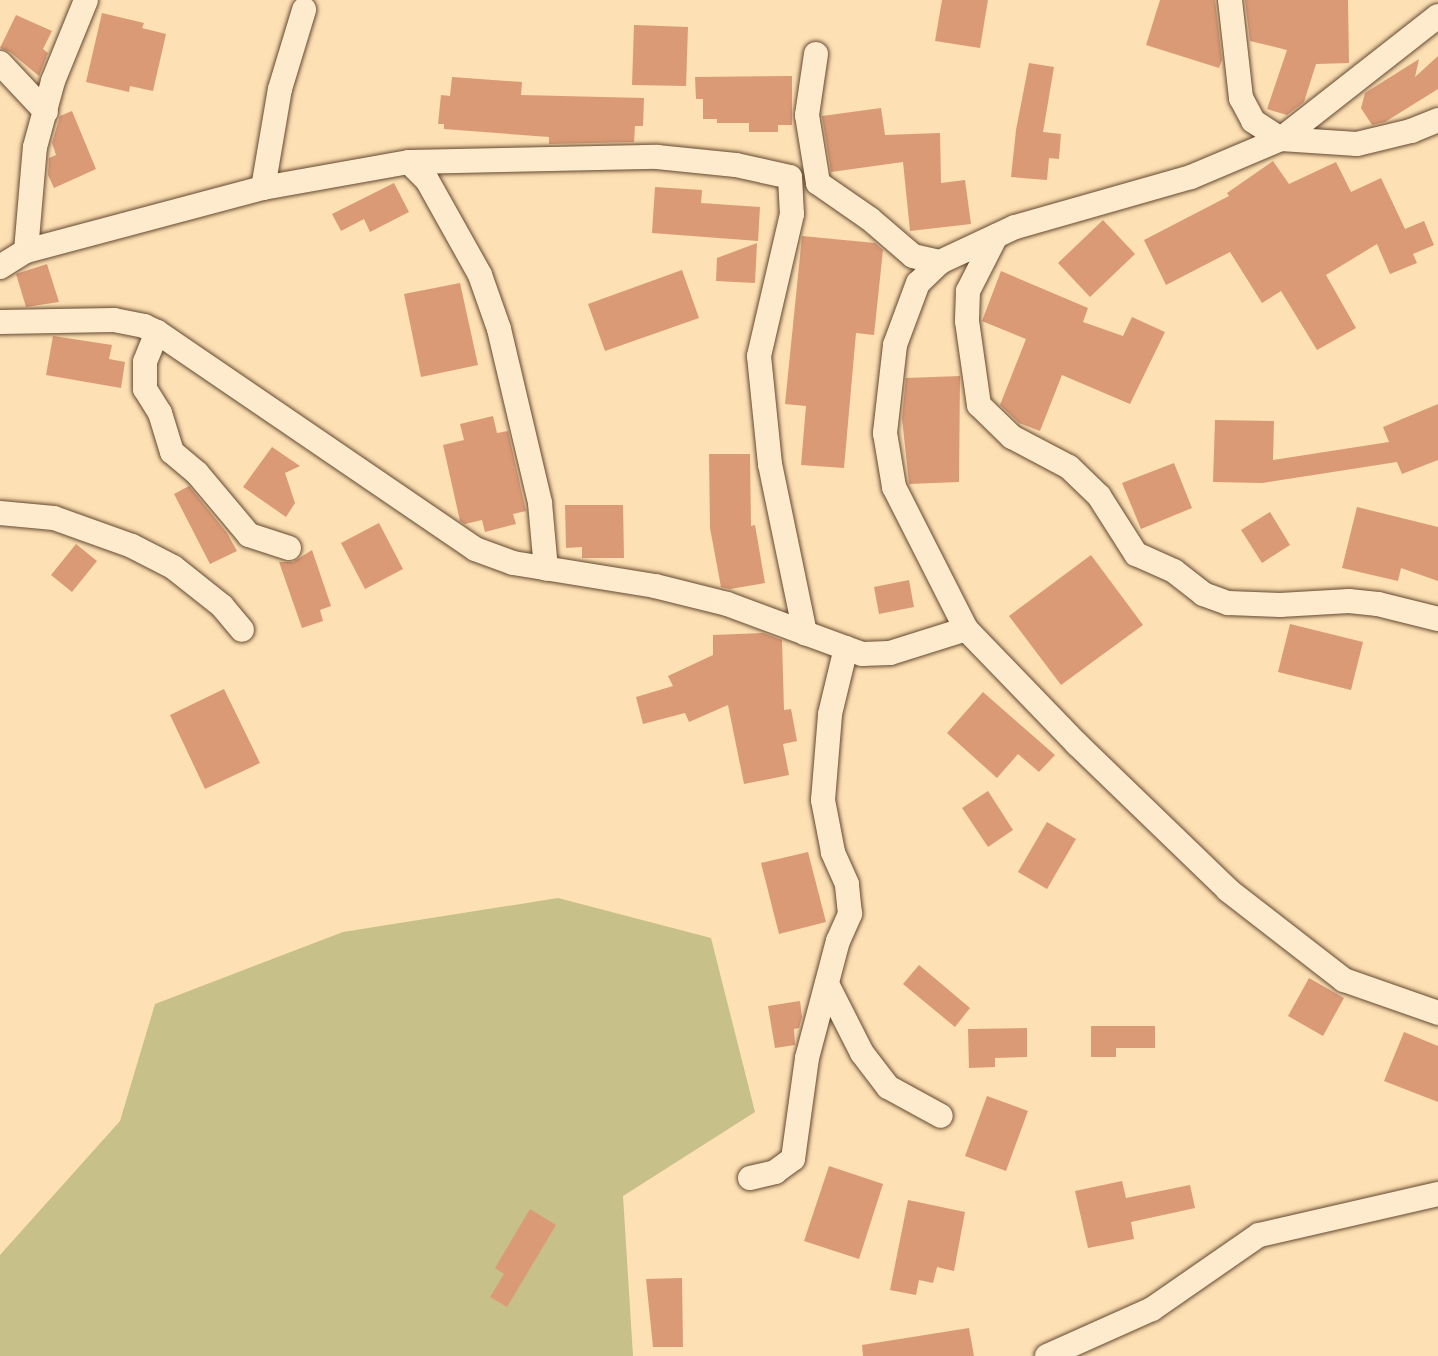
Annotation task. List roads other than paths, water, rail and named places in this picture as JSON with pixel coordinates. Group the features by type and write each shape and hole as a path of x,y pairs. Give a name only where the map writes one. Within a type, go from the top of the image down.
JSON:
{"street":[{"path":"26,251 35,147 53,81 86,0"},
{"path":"1230,0 1241,98 1253,121 1281,139 1357,144 1411,131 1438,120"},
{"path":"263,188 280,89 304,10"},
{"path":"1438,16 1281,139 1191,177 996,236 940,262 918,283 895,345 885,433 894,487 966,629 1077,744 1228,890 1344,980 1438,1013"},
{"path":"816,54 807,115 818,183 870,219 913,256 940,262"},
{"path":"0,63 46,112"},
{"path":"0,267 26,251 263,188 409,162 657,157 736,165 790,177 792,214 759,356 770,464 805,633"},
{"path":"409,162 427,180 480,275 499,329 540,503 546,569"},
{"path":"996,236 968,291 967,321 979,405 1012,437 1069,467 1099,496 1136,554 1174,571 1203,594 1228,603 1280,605 1349,601 1378,604 1438,619"},
{"path":"0,322 114,320 157,332 475,549 513,563 655,586 713,600 862,654 890,653 966,629"},
{"path":"157,332 145,362 145,389 160,413 172,452 205,481 249,535 289,548"},
{"path":"0,513 54,518 132,546 173,567 222,606 242,630"},
{"path":"750,1178 786,1167 793,1159 807,1058 851,901 833,852 823,800 830,714 846,648"},
{"path":"827,984 862,1053 888,1087 941,1116"},
{"path":"1047,1356 1152,1309 1259,1235 1438,1194"}]}
